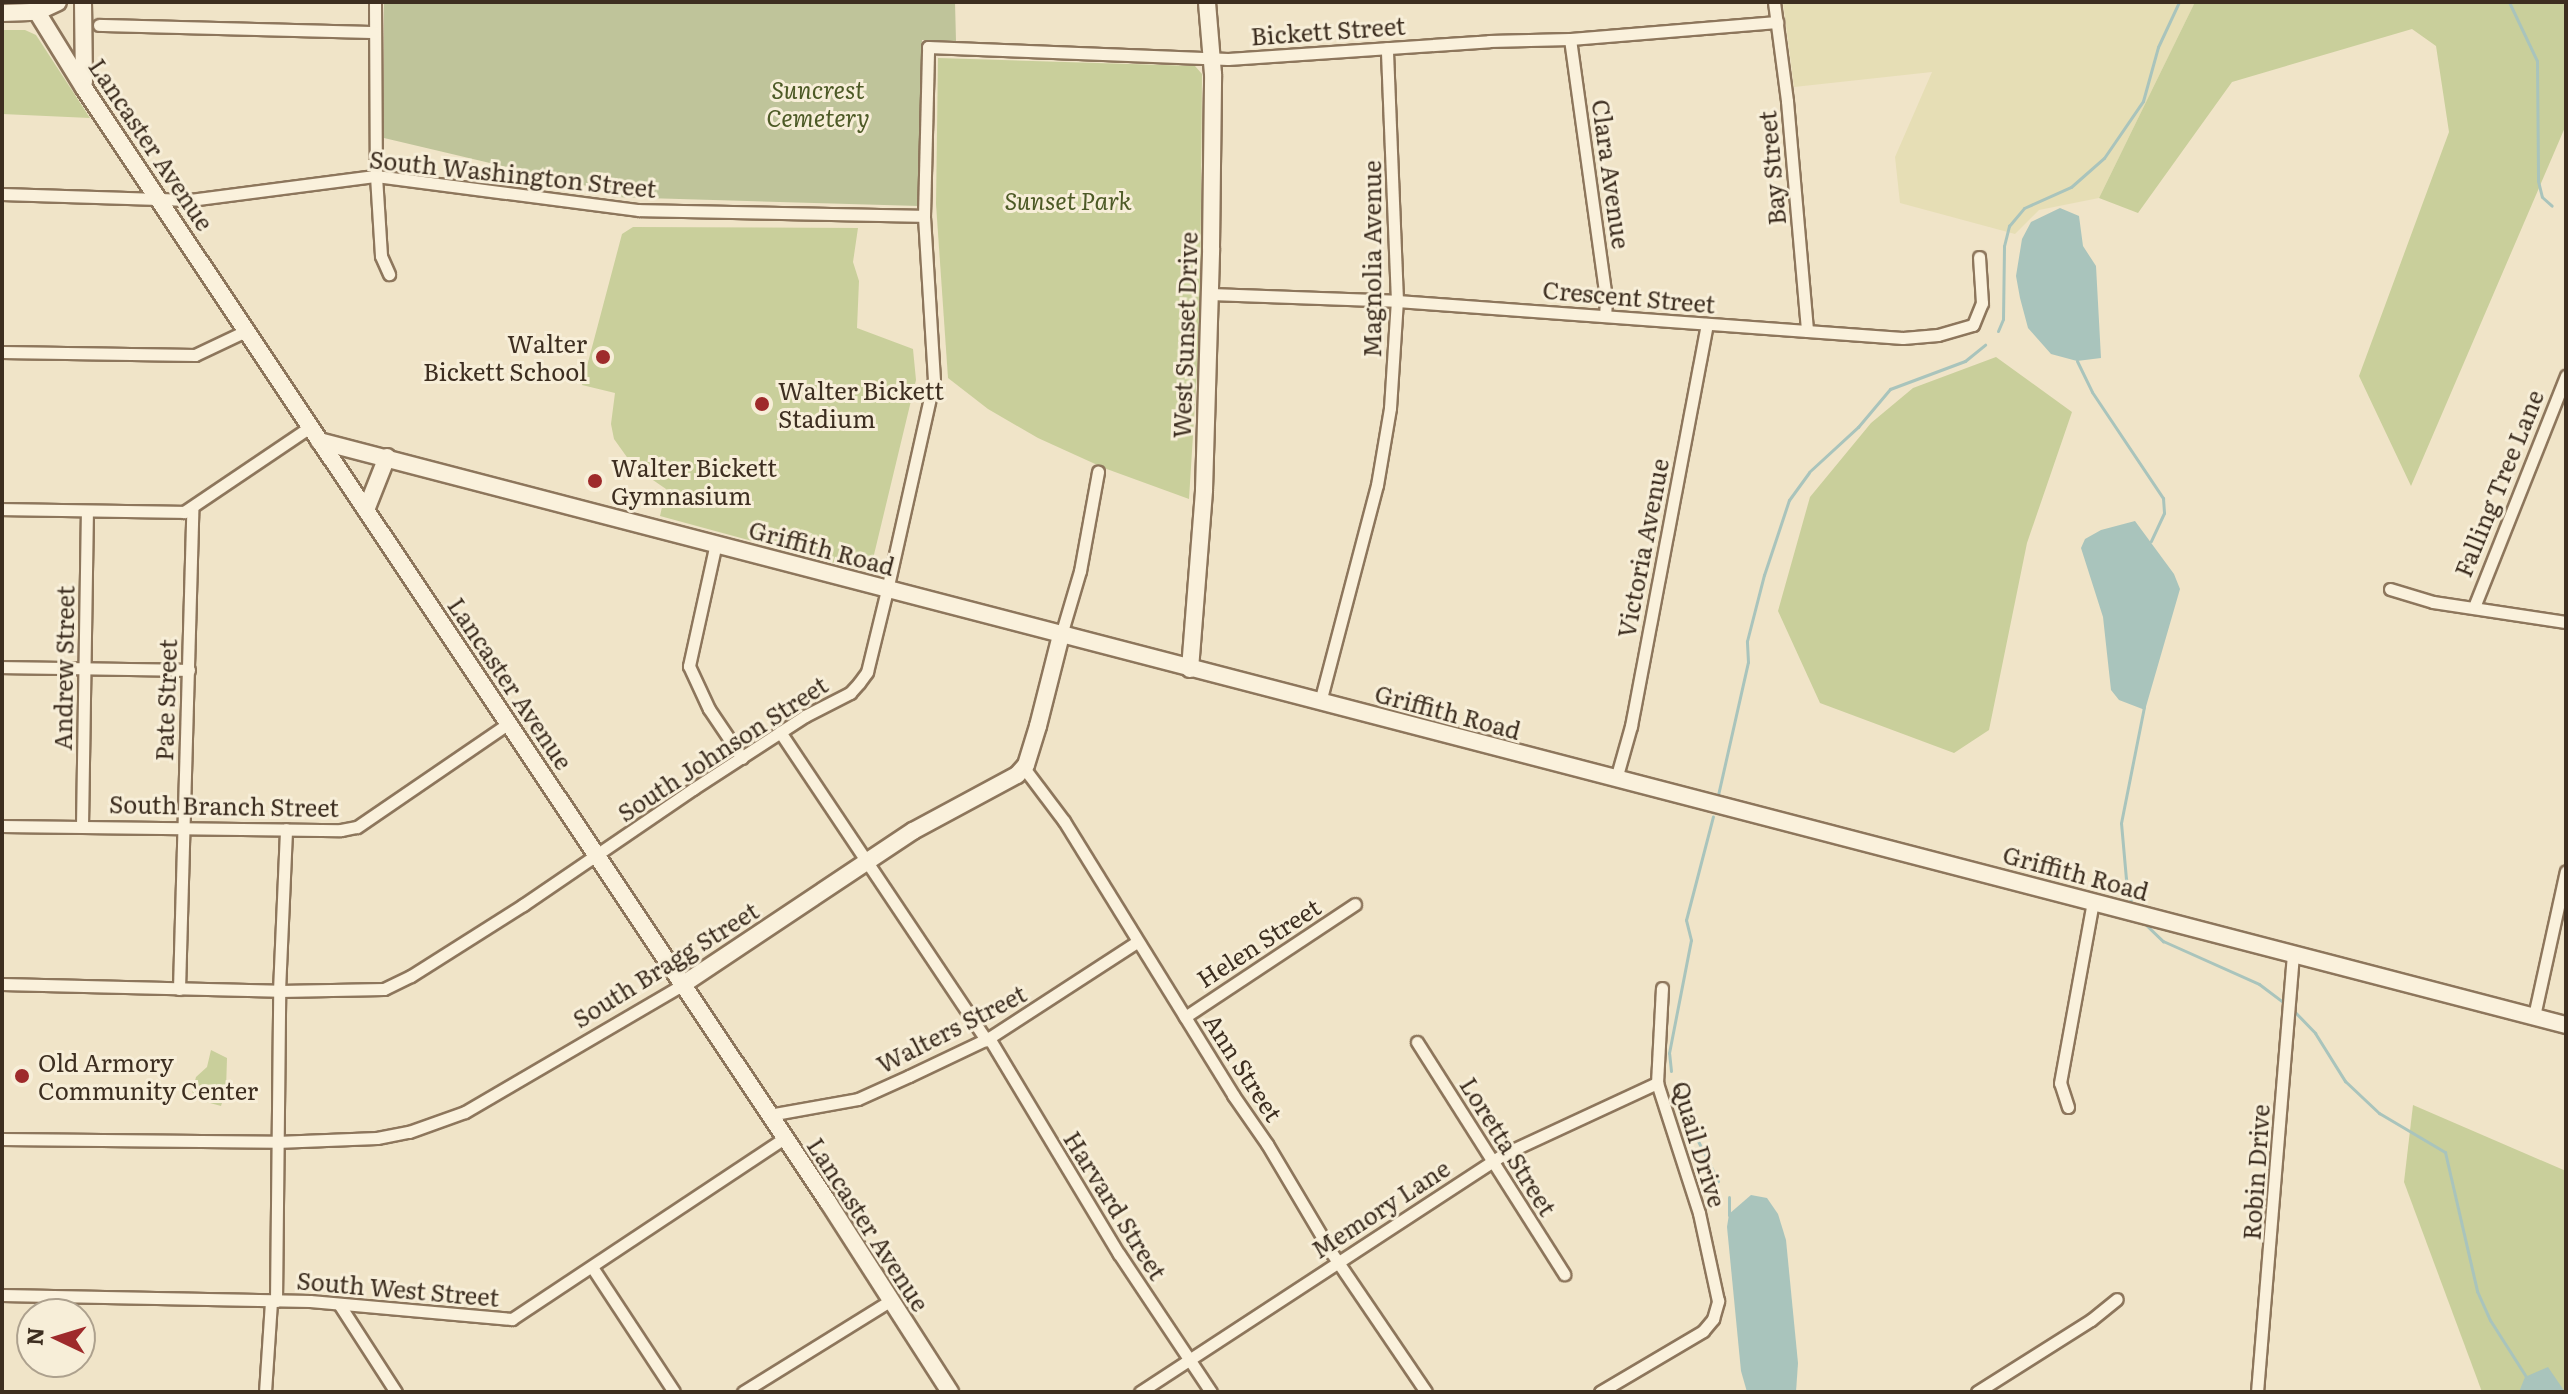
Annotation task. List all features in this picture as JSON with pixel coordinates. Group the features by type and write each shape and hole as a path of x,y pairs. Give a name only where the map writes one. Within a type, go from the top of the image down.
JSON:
{"street":[{"path":"2,13 58,2"},
{"path":"83,2 84,88"},
{"path":"375,2 376,176 381,256 389,274"},
{"name":"West Sunset Drive","path":"1190,669 1204,490 1209,294 1211,58 1207,2"},
{"name":"Bay Street","path":"1774,2 1807,331"},
{"name":"Lancaster Avenue","path":"34,7 84,88 509,723 950,1392"},
{"name":"Bickett Street","path":"928,47 1211,58 1570,39 1777,22"},
{"path":"99,25 375,32"},
{"name":"Clara Avenue","path":"1570,39 1606,299 1605,316"},
{"name":"South Johnson Street","path":"2,984 279,991 384,989 411,976 597,856 780,732 850,693 867,672 934,380 924,216 928,47"},
{"name":"Magnolia Avenue","path":"1320,702 1377,485 1390,408 1397,301 1387,48"},
{"name":"South Washington Street","path":"2,194 190,200 376,176 661,211 924,216"},
{"name":"Crescent Street","path":"1209,294 1397,301 1903,338 1938,335 1973,325 1982,303 1979,257"},
{"name":"Victoria Avenue","path":"1616,779 1631,726 1707,324"},
{"path":"2,352 195,355 248,330"},
{"name":"Falling Tree Lane","path":"2474,607 2566,376"},
{"path":"2,509 192,510 314,434"},
{"name":"Griffith Road","path":"314,434 387,457 887,590 2566,1025"},
{"path":"366,510 387,457"},
{"path":"1024,768 1082,562 1098,472"},
{"name":"Pate Street","path":"179,989 192,510"},
{"name":"Andrew Street","path":"82,826 87,511"},
{"path":"716,543 689,666 695,685 742,758"},
{"path":"2390,589 2433,602 2566,622"},
{"path":"2,667 189,670"},
{"name":"South Branch Street","path":"2,826 357,827 509,723"},
{"name":"Harvard Street","path":"780,732 987,1039 1119,1254 1211,1392"},
{"name":"South Bragg Street","path":"2,1139 276,1142 377,1138 409,1132 465,1112 682,985 868,860 948,811 1001,786 1024,768"},
{"name":"Ann Street","path":"1024,768 1064,821 1338,1260 1426,1392"},
{"path":"265,1392 273,1301 279,991 286,829"},
{"path":"2534,1016 2566,871"},
{"path":"2068,1107 2060,1083 2093,901"},
{"name":"Helen Street","path":"1185,1017 1355,904"},
{"name":"Walters Street","path":"769,1115 858,1099 987,1039 1137,942"},
{"name":"Robin Drive","path":"2257,1392 2293,954"},
{"name":"Quail Drive","path":"1600,1392 1703,1331 1716,1312 1717,1290 1699,1213 1657,1083 1662,988"},
{"name":"Loretta Street","path":"1417,1042 1564,1274"},
{"name":"Memory Lane","path":"1140,1392 1493,1161 1657,1083"},
{"name":"South West Street","path":"2,1295 339,1304 512,1319 784,1138"},
{"path":"592,1267 674,1392"},
{"path":"1977,1392 2091,1320 2117,1299"},
{"path":"743,1392 890,1301"},
{"path":"339,1304 396,1392"}],"shaded area":[{"path":"1783,2 2195,2 2099,198 2039,210 2015,234 1900,203 1895,157 1932,72 1794,87"}],"green space":[{"name":"Suncrest Cemetery","path":"384,2 955,2 956,41 922,40 919,206 612,197 608,191 384,138"},
{"path":"2195,2 2566,2 2566,125 2411,486 2359,376 2449,132 2436,46 2412,29 2232,82 2138,213 2099,198"},
{"path":"2,30 25,30 36,35 90,118 2,114"},
{"name":"Sunset Park","path":"938,58 1195,66 1202,74 1200,323 1189,499 1104,468 1038,438 988,409 948,378 936,204"},
{"name":"Walter Bickett Stadium","path":"633,227 858,228 853,262 859,281 857,328 913,349 916,380 872,563 852,568 660,516 666,489 634,467 614,439 611,424 615,393 582,385 622,234"},
{"path":"1996,357 2072,412 2027,543 1989,730 1954,753 1820,703 1778,611 1810,497 1871,423 1913,388"},
{"path":"211,1050 227,1058 226,1090 221,1106 199,1100 192,1092 196,1077 207,1067"},
{"path":"2413,1105 2566,1171 2566,1392 2482,1392 2404,1182"}],"water":[{"path":"2060,208 2079,216 2083,246 2096,266 2101,358 2077,361 2051,354 2028,328 2016,276 2022,239 2031,222"},
{"path":"2135,521 2174,574 2180,589 2145,710 2119,700 2111,690 2103,617 2081,548 2085,539 2101,530"},
{"path":"1751,1195 1767,1198 1778,1214 1786,1240 1798,1363 1796,1392 1747,1392 1741,1371 1727,1227 1729,1214"},
{"path":"2548,1367 2565,1392 2519,1392 2525,1377"}],"waterway":[{"path":"1998,331 2003,319 2004,246 2009,226 2024,208 2071,187 2104,158 2143,101 2158,47 2179,2"},
{"path":"2509,2 2537,61 2538,181 2542,197 2552,206"},
{"path":"1718,795 1748,662 1747,641 1764,575 1789,500 1809,472 1858,427 1890,389 1965,361 1985,345"},
{"path":"2077,361 2092,392 2163,498 2164,513 2151,541"},
{"path":"2132,907 2121,823 2144,707"},
{"path":"1671,1071 1669,1053 1691,940 1686,920 1713,816"},
{"path":"2143,922 2163,941 2259,984 2284,1003"},
{"path":"2293,1010 2315,1033 2345,1081 2379,1113 2445,1152 2477,1291 2490,1320 2527,1378"},
{"path":"1676,1084 1684,1109"},
{"path":"1689,1123 1718,1181"},
{"path":"1729,1197 1729,1215"}],"place":[{"name":"Walter Bickett School","path":"603,357"},
{"name":"Walter Bickett Stadium","path":"762,404"},
{"name":"Walter Bickett Gymnasium","path":"595,481"},
{"name":"Old Armory Community Center","path":"22,1076"}]}
